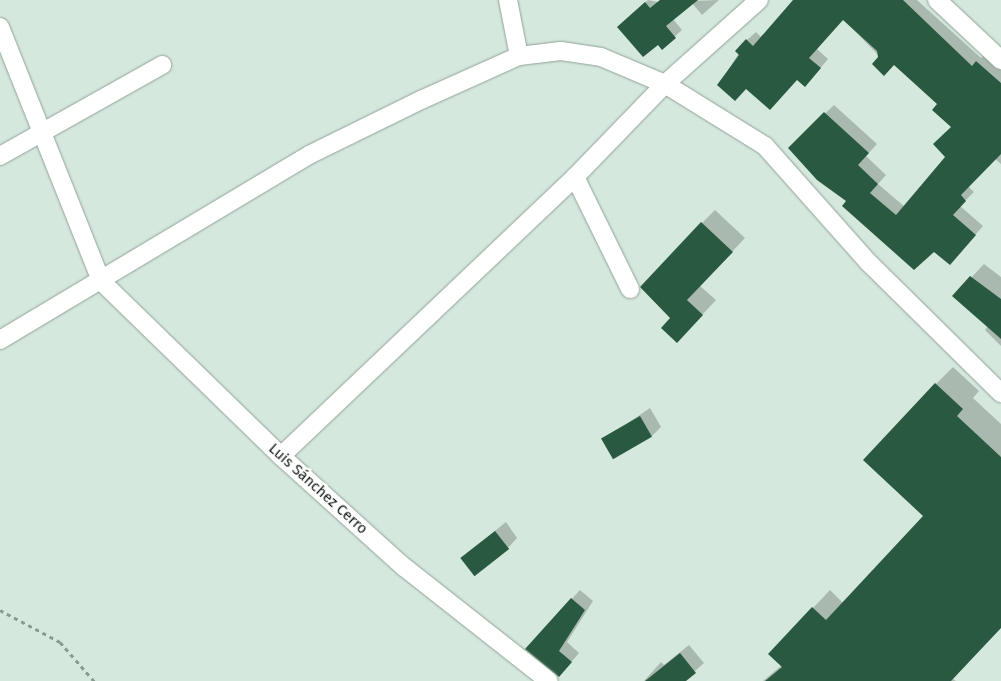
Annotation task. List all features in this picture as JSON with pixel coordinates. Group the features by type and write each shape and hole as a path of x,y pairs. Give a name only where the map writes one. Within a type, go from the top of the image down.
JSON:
{"street":[{"path":"508,0 519,56"},
{"path":"281,456 575,177 665,84 759,0"},
{"path":"937,0 1001,60"},
{"path":"0,27 101,281"},
{"path":"0,340 309,155 519,56 561,51 601,57 665,84 765,146 868,262 1001,393"},
{"path":"0,156 162,66"},
{"path":"575,177 630,289"},
{"name":"Luis Sánchez Cerro","path":"101,281 281,456 404,567 549,681"}],"path":[{"path":"0,610 60,642 94,681"}],"building":[{"path":"660,0 698,0 666,26 676,38 662,50 658,45 643,57 617,27 645,2 650,8"},
{"path":"793,0 903,0 972,66 976,61 1001,83 1001,154 961,195 966,201 953,215 976,235 950,265 934,252 914,270 842,206 846,201 817,180 788,148 824,112 869,153 858,165 878,184 870,193 896,215 945,157 933,144 951,127 932,110 937,104 894,65 884,76 872,64 878,57 877,51 843,20 809,58 821,68 805,87 797,80 770,110 746,89 735,101 717,85 739,55 735,51 746,39 753,46"},
{"path":"701,222 733,252 687,300 703,315 677,343 661,328 670,318 640,287"},
{"path":"970,276 1001,299 1001,339 952,296"},
{"path":"935,383 963,409 957,416 1001,457 1001,628 951,681 765,681 782,667 768,654 812,607 826,620 923,516 863,460"},
{"path":"640,416 652,437 613,459 601,438"},
{"path":"495,531 509,549 474,576 460,558"},
{"path":"571,598 585,610 559,651 572,662 559,677 525,649"},
{"path":"680,653 696,673 686,681 645,681"}]}
